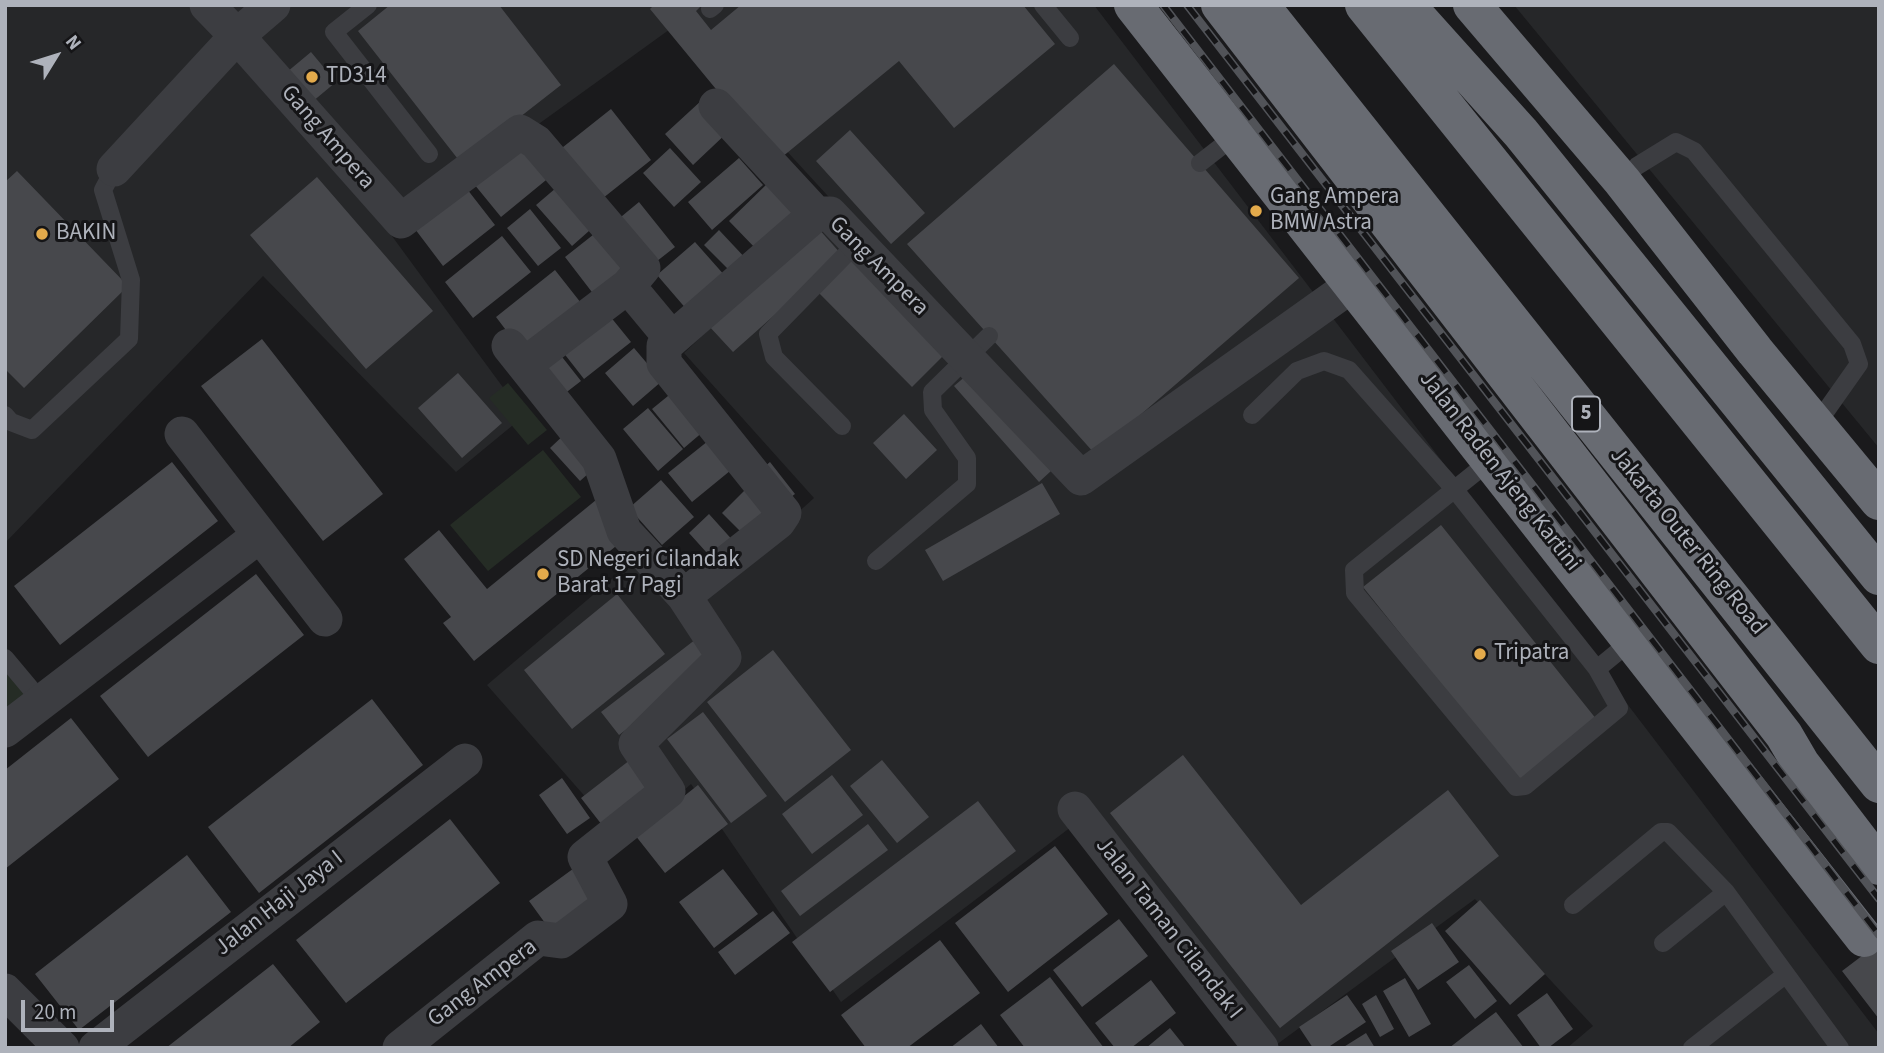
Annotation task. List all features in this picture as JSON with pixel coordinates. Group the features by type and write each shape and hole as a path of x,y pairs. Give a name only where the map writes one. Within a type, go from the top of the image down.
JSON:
{"highway":[{"name":"Jalan Raden Ajeng Kartini","path":"1133,5 1864,938"},
{"path":"1220,5 1784,735 1801,764 1879,866"},
{"name":"Jakarta Outer Ring Road","path":"1260,5 1879,784"},
{"path":"1364,5 1879,645"},
{"path":"1406,5 1539,154 1879,576"},
{"path":"1485,11 1755,351 1879,501"},
{"path":"1784,735 1807,755 1879,849"}],"street":[{"path":"207,5 237,36"},
{"path":"114,169 237,36 273,5"},
{"name":"Gang Ampera","path":"237,36 401,221 520,132 536,142 643,268 628,286 517,355 599,459 624,531 684,596 724,657 636,744 668,790 585,857 610,904 562,941 538,938 400,1048"},
{"path":"716,106 816,214"},
{"name":"Gang Ampera","path":"672,339 816,214 830,214 857,243 977,346 1081,478 1352,285"},
{"path":"628,286 672,339 664,346 664,363 784,513 778,522 684,596"},
{"path":"182,435 325,619"},
{"path":"5,730 260,535"},
{"name":"Jalan Haji Jaya I","path":"96,1048 465,761"},
{"name":"Jalan Taman Cilandak I","path":"1075,809 1262,1048"},
{"path":"5,991 62,1048"}],"lane":[{"path":"368,5 334,32 429,153"},
{"path":"1043,5 1070,38"},
{"path":"1200,163 1236,135"},
{"path":"1622,181 1637,166 1676,142 1694,151 1852,344 1859,364 1816,425"},
{"path":"5,415 11,422 32,430 129,339 131,279 103,190 114,169"},
{"path":"842,426 774,357 768,334 857,243"},
{"path":"876,561 967,484 967,458 933,410 932,392 977,346"},
{"path":"1252,415 1297,370 1324,361 1349,370 1455,490 1597,669 1619,708 1525,786 1511,784 1355,593 1354,570 1455,490 1491,460"},
{"path":"1597,669 1631,641"},
{"path":"5,659 41,702"},
{"path":"1573,905 1661,832 1675,837 1726,892 1840,1048"},
{"path":"1663,943 1726,892"},
{"path":"1692,1048 1785,975"}],"shaded area":[{"path":"5,5 1094,5 1879,1034 1879,1048 1567,1048 1593,1026 1475,899 1272,1048 1092,811 841,1002 691,784 625,842 487,685 646,550 712,590 814,498 684,353 838,207 673,27 389,232 524,416 456,472 263,276 5,543"},
{"path":"1514,5 1879,5 1879,448"},
{"path":"508,383 547,430 528,445 489,398"},
{"path":"543,450 581,497 488,571 450,525"},
{"path":"5,664 29,693 5,713"}],"building":[{"path":"390,5 499,5 561,85 461,163 358,31"},
{"path":"654,5 702,5 696,11 711,30 741,5 1023,5 1055,44 954,128 899,61 776,162 650,9"},
{"name":"TD314","path":"311,52 336,82 312,102 287,72"},
{"path":"1114,64 1299,278 1095,454 907,244"},
{"path":"702,100 730,130 693,165 665,134"},
{"path":"611,109 651,160 593,206 553,155"},
{"path":"850,130 925,213 891,244 816,161"},
{"path":"524,143 551,176 501,217 474,184"},
{"path":"670,148 701,182 674,207 643,173"},
{"path":"739,158 763,185 712,230 688,202"},
{"name":"BAKIN","path":"17,171 128,286 24,388 5,369 5,182"},
{"path":"317,177 433,311 366,369 250,235"},
{"path":"770,181 799,210 758,251 729,221"},
{"path":"563,182 598,223 572,246 536,205"},
{"path":"467,189 495,225 443,266 415,229"},
{"path":"639,202 675,247 652,265 616,221"},
{"path":"530,209 561,248 538,266 507,228"},
{"path":"603,227 637,270 598,300 565,257"},
{"path":"817,227 842,255 733,352 708,325"},
{"path":"719,230 749,262 735,276 704,245"},
{"path":"502,236 531,272 473,318 445,282"},
{"path":"695,242 726,277 688,311 657,275"},
{"path":"854,257 947,352 912,387 818,292"},
{"path":"555,270 581,303 521,350 496,317"},
{"path":"605,310 631,342 584,379 559,347"},
{"path":"262,339 383,494 323,541 201,386"},
{"path":"555,348 581,381 559,398 533,365"},
{"path":"634,348 662,381 633,406 605,373"},
{"path":"458,373 502,423 462,458 418,408"},
{"path":"967,375 1051,471 1039,482 954,386"},
{"path":"679,387 711,425 684,448 652,409"},
{"path":"648,408 683,449 658,471 623,429"},
{"path":"904,414 937,450 906,479 873,443"},
{"path":"567,432 598,465 580,481 550,448"},
{"path":"713,437 736,466 692,502 668,473"},
{"path":"172,462 218,521 60,645 14,586"},
{"path":"770,462 795,494 783,503 758,472"},
{"path":"661,480 694,517 662,545 629,508"},
{"path":"1042,483 1060,514 943,581 925,550"},
{"path":"746,489 771,515 748,539 722,513"},
{"name":"SD Negeri Cilandak Barat 17 Pagi","path":"596,500 626,538 474,661 443,623 451,617 404,559 439,530 487,589"},
{"path":"709,514 736,544 716,563 689,533"},
{"name":"Tripatra","path":"1441,525 1597,720 1519,782 1363,587"},
{"path":"256,574 304,635 148,757 100,696"},
{"path":"617,594 665,654 572,729 524,670"},
{"path":"700,636 718,660 619,735 601,712"},
{"path":"773,650 851,750 785,802 707,702"},
{"path":"372,699 423,765 259,893 208,827"},
{"path":"703,712 767,796 731,823 667,739"},
{"path":"71,718 119,779 5,869 5,770"},
{"path":"639,753 666,789 609,834 581,798"},
{"path":"1183,755 1301,905 1448,790 1499,856 1280,1028 1110,813"},
{"path":"882,760 929,817 897,843 850,786"},
{"path":"832,775 863,815 812,854 782,814"},
{"path":"562,778 590,818 567,834 539,795"},
{"path":"698,785 728,824 665,873 635,835"},
{"path":"978,801 1016,851 830,992 792,942"},
{"path":"450,819 500,883 346,1003 296,940"},
{"path":"868,824 888,850 800,916 781,891"},
{"path":"1055,846 1108,914 1008,992 955,923"},
{"path":"187,855 231,912 79,1030 35,974"},
{"path":"581,863 605,897 553,934 529,901"},
{"path":"723,869 758,914 714,948 679,902"},
{"path":"1480,900 1545,974 1510,1005 1445,931"},
{"path":"773,911 790,933 735,975 718,952"},
{"path":"1119,919 1148,956 1082,1007 1053,970"},
{"path":"1432,923 1459,962 1418,990 1391,951"},
{"path":"940,940 980,993 907,1048 866,1048 841,1015"},
{"path":"1879,943 1879,1019 1842,971"},
{"path":"273,964 320,1022 288,1048 166,1048"},
{"path":"1469,965 1497,1001 1475,1019 1446,982"},
{"path":"1050,977 1104,1048 1025,1048 1000,1015"},
{"path":"1405,978 1431,1024 1409,1037 1383,991"},
{"path":"1151,980 1176,1013 1131,1048 1115,1048 1095,1023"},
{"path":"1547,993 1573,1029 1548,1048 1541,1048 1517,1015"},
{"path":"1347,995 1366,1022 1327,1048 1313,1048 1299,1027"},
{"path":"1376,995 1394,1029 1380,1037 1362,1004"},
{"path":"1496,1012 1524,1048 1449,1048 1476,1027"},
{"path":"981,1024 999,1048 950,1048"},
{"path":"1170,1028 1186,1048 1146,1048"},
{"path":"1366,1033 1375,1048 1342,1048"}],"railway":[{"path":"1163,5 1879,935"},
{"path":"1187,5 1879,899"}],"place":[{"name":"TD314","path":"312,77"},
{"name":"Gang Ampera BMW Astra","path":"1256,211"},
{"name":"BAKIN","path":"42,234"},
{"name":"SD Negeri Cilandak Barat 17 Pagi","path":"543,574"},
{"name":"Tripatra","path":"1480,654"}]}
